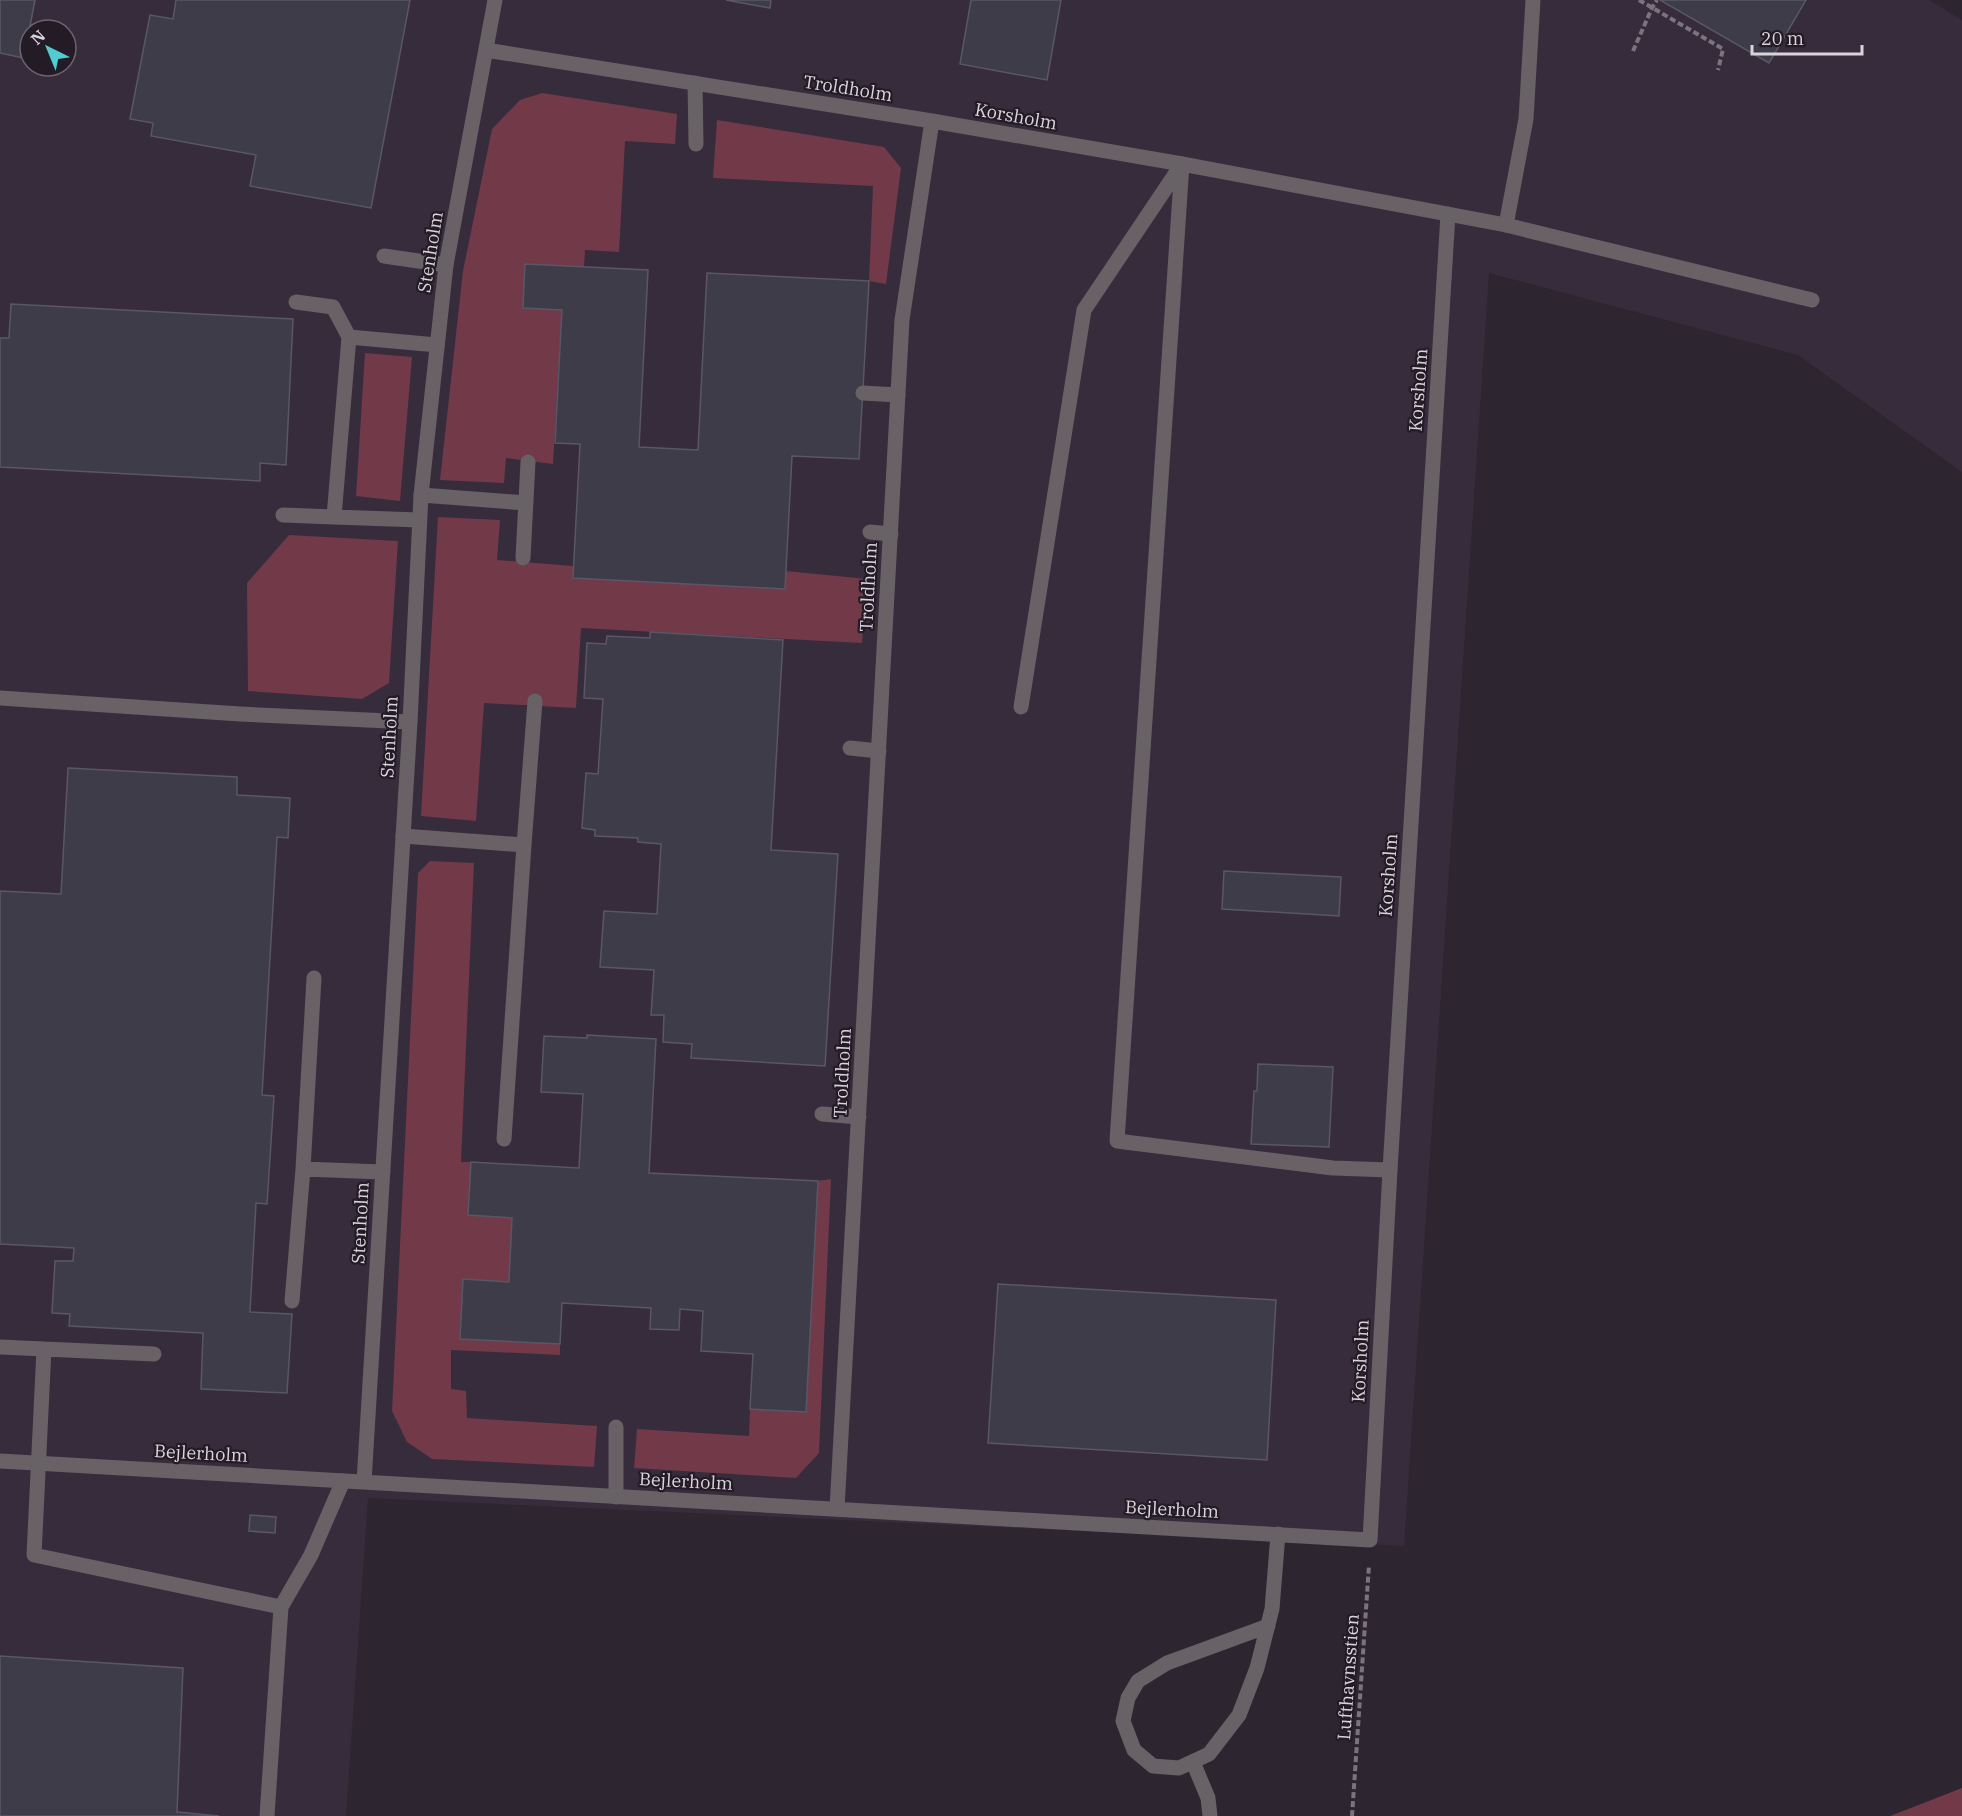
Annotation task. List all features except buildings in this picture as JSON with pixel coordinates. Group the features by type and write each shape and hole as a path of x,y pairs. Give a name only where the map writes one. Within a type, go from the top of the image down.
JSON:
{"street":[{"name":"Stenholm","path":"364,1482 410,722 421,495 446,265 495,0"},
{"path":"1506,225 1526,119 1533,0"},
{"name":"Troldholm","path":"486,50 932,121 902,320 837,1509"},
{"path":"695,83 696,144"},
{"name":"Korsholm","path":"932,121 1182,164 1506,225 1812,300"},
{"path":"1021,707 1084,310 1182,164"},
{"path":"1182,164 1117,1142 1333,1168 1390,1170"},
{"name":"Korsholm","path":"1371,1540 1390,1170 1448,214"},
{"path":"384,256 446,265"},
{"path":"296,302 333,307 349,337 334,517"},
{"path":"349,337 436,345"},
{"path":"863,393 898,395"},
{"path":"522,558 528,462"},
{"path":"421,495 526,503"},
{"path":"283,515 419,520"},
{"path":"870,532 891,534"},
{"path":"0,698 240,714 410,722"},
{"path":"504,1139 535,701"},
{"path":"850,748 879,751"},
{"path":"403,836 524,845"},
{"path":"292,1301 303,1169 314,978"},
{"path":"822,1114 859,1117"},
{"path":"303,1169 383,1172"},
{"path":"0,1347 154,1354"},
{"path":"44,1349 34,1555 282,1607"},
{"path":"616,1427 616,1497"},
{"name":"Bejlerholm","path":"0,1461 1371,1540"},
{"path":"267,1816 282,1607 311,1555 343,1481"},
{"path":"1268,1626 1167,1663 1138,1681 1128,1698 1123,1721 1134,1750 1153,1766 1179,1768 1209,1754 1239,1715 1257,1668 1268,1626 1272,1609 1278,1534"},
{"path":"1193,1762 1208,1798 1210,1816"}],"path":[{"path":"1639,0 1723,49 1718,70"},
{"path":"1633,51 1657,0"},
{"name":"Lufthavnsstien","path":"1352,1816 1371,1540"}],"shaded area":[{"path":"0,0 1929,0 1962,20 1962,472 1798,355 1489,273 1404,1546 368,1498 346,1816 0,1816"},
{"path":"542,93 677,114 675,144 625,141 619,252 585,250 584,267 525,265 523,308 562,310 553,464 506,458 504,483 440,480 463,271 492,129 520,100"},
{"path":"717,120 884,147 901,168 886,284 869,281 873,186 713,178"},
{"path":"365,353 412,357 400,501 356,496"},
{"path":"438,517 500,520 497,560 573,566 573,578 785,589 786,571 867,579 862,643 581,628 576,708 484,703 476,821 421,816"},
{"path":"289,535 398,541 389,683 362,699 248,691 247,583"},
{"path":"430,861 474,863 461,1162 471,1162 469,1215 512,1218 509,1282 463,1280 460,1339 560,1344 560,1355 451,1350 451,1389 466,1391 467,1418 597,1426 594,1467 432,1459 407,1442 392,1411 418,873"},
{"path":"831,1179 819,1453 796,1478 634,1468 637,1429 749,1436 750,1409 806,1412 818,1181"},
{"path":"1962,1788 1962,1816 1890,1816"}]}
